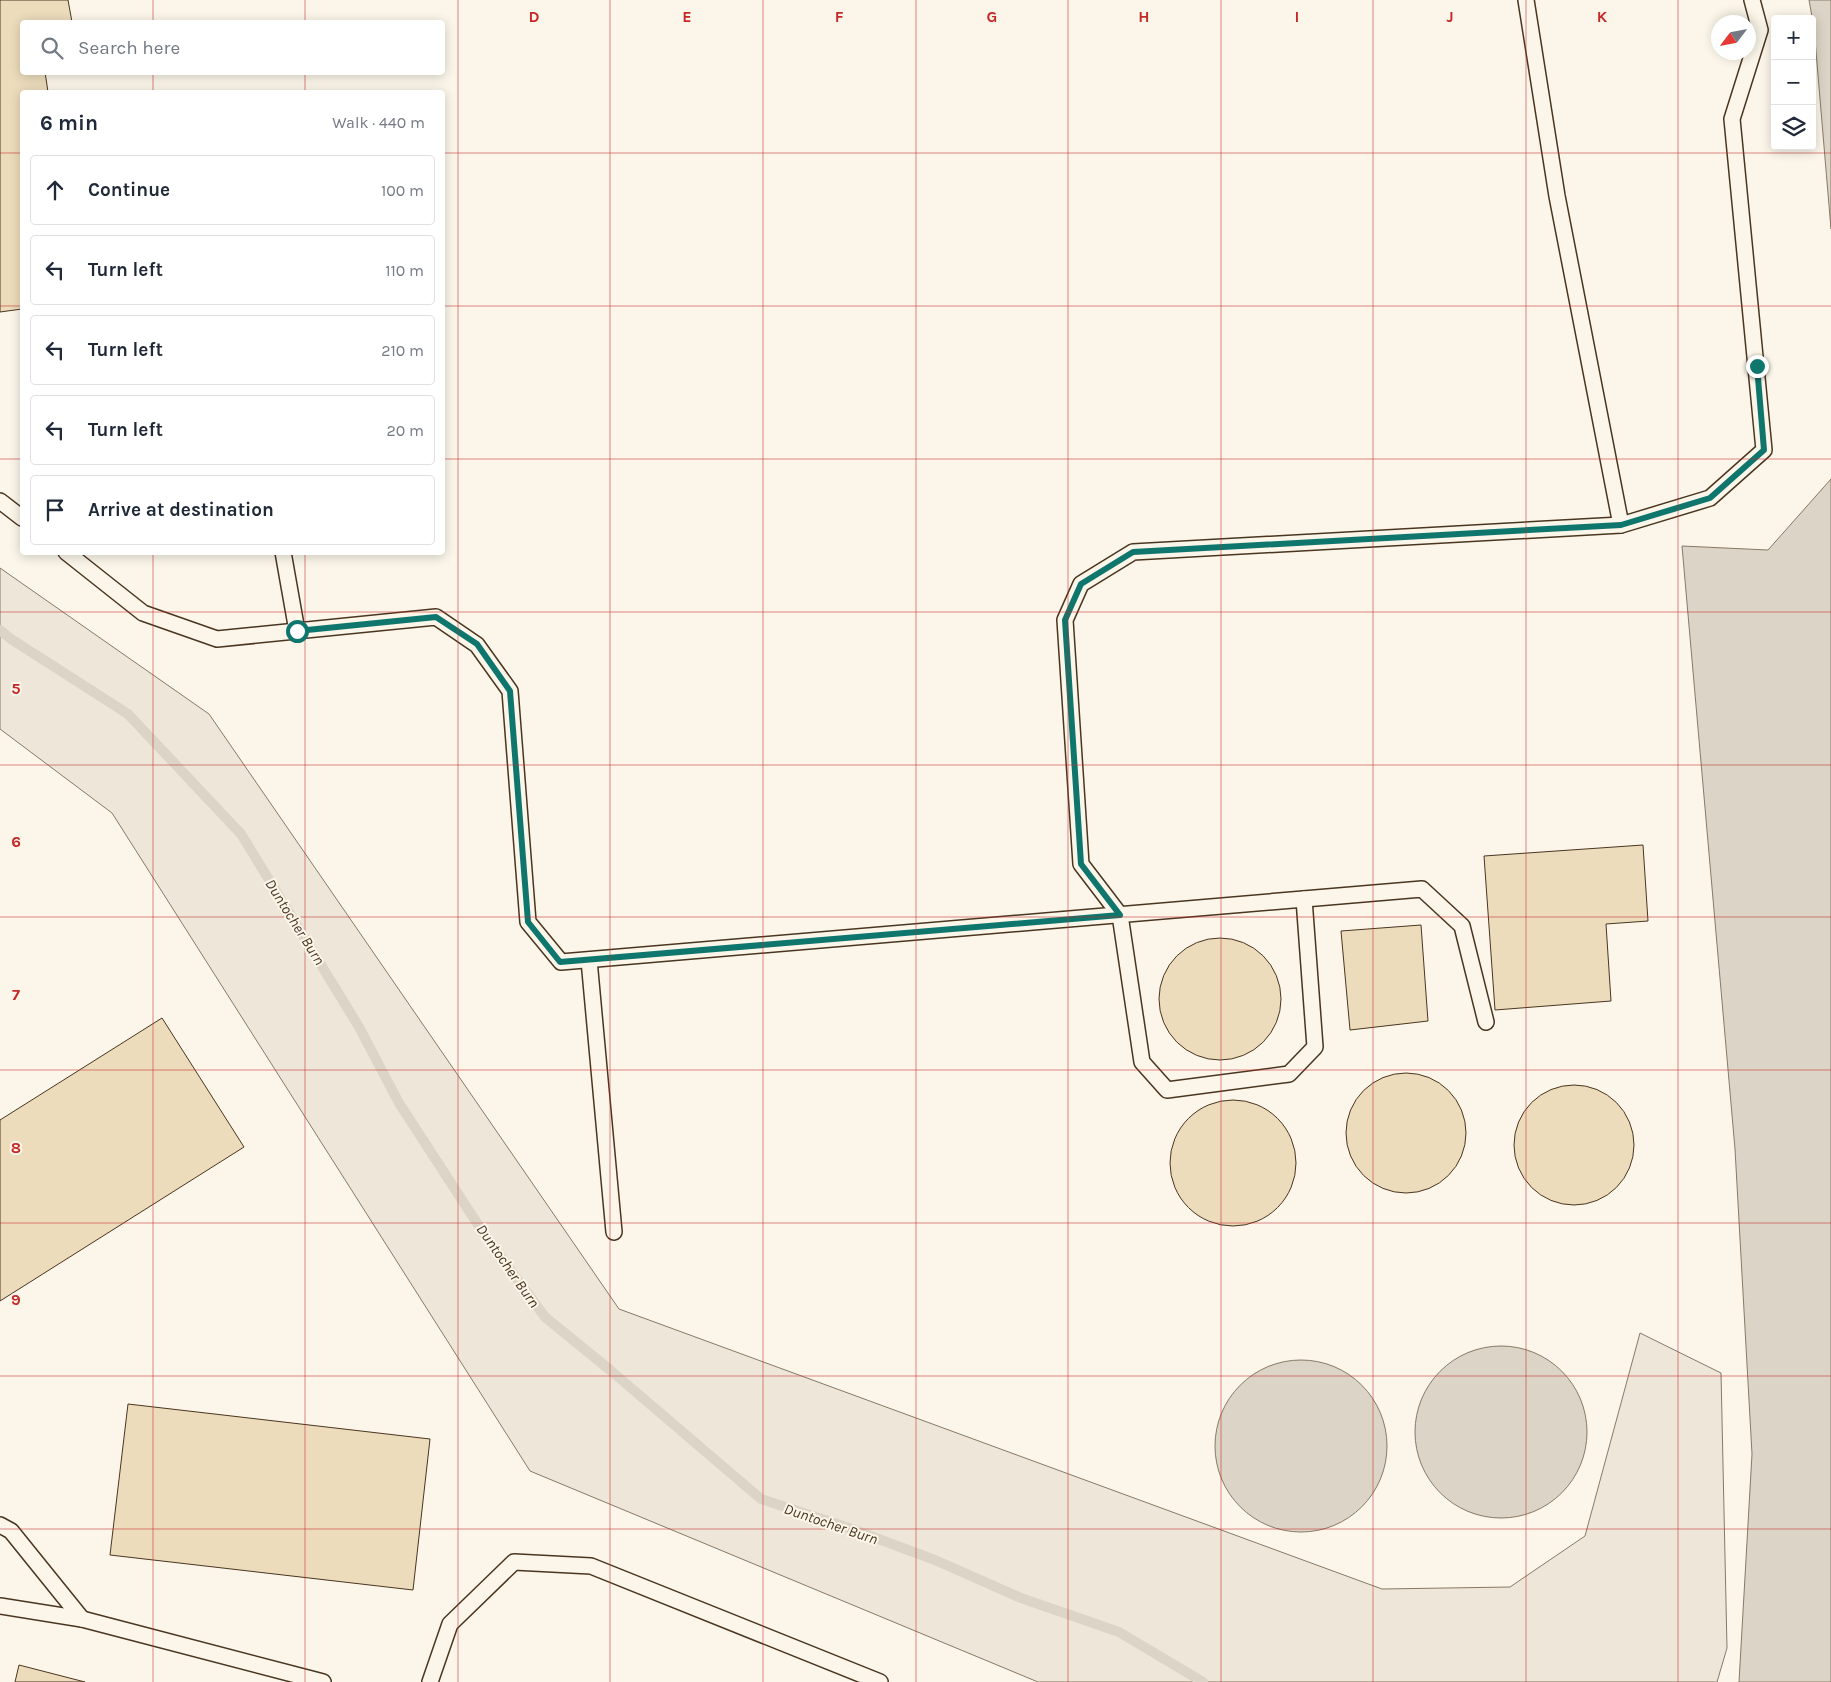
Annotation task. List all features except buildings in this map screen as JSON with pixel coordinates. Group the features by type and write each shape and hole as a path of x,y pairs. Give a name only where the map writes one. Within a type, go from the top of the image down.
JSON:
{"lane":[{"path":"1526,0 1556,196 1621,525"},
{"path":"1304,899 1315,1047 1288,1074 1167,1090 1142,1062 1120,915 1081,864 1065,620 1081,584 1133,552 1621,525 1710,498 1764,450 1732,119 1760,30 1752,0"},
{"path":"0,501 20,516"},
{"path":"70,555 143,613 217,639 436,617 477,644 510,691 528,922 560,962 1422,889 1462,926 1486,1022"},
{"path":"284,555 297,631"},
{"path":"588,960 614,1232"},
{"path":"0,1525 11,1531 82,1619"},
{"path":"430,1682 450,1624 514,1562 591,1566 880,1682"},
{"path":"0,1606 82,1619 323,1682"}],"shaded area":[{"path":"1809,0 1831,0 1831,229 1816,52 1816,15 1812,15"},
{"path":"1831,479 1831,1682 1739,1682 1752,1454 1735,1149 1682,546 1768,550"},
{"path":"0,568 209,714 619,1309 1382,1589 1510,1587 1585,1536 1640,1333 1721,1373 1727,1648 1717,1682 1038,1682 530,1471 112,813 0,729"},
{"path":"1501,1346 1518,1348 1534,1353 1562,1371 1580,1399 1585,1415 1587,1432 1585,1449 1580,1465 1562,1493 1534,1511 1518,1516 1501,1518 1484,1516 1468,1511 1440,1493 1422,1465 1417,1449 1415,1432 1417,1415 1422,1399 1440,1371 1468,1353 1484,1348"},
{"path":"1293,1360 1309,1360 1342,1370 1362,1385 1377,1405 1385,1429 1387,1446 1385,1463 1377,1487 1362,1507 1342,1522 1326,1528 1309,1532 1293,1532 1260,1522 1235,1501 1225,1487 1219,1471 1215,1454 1215,1438 1225,1405 1246,1380 1260,1370 1276,1364"}],"waterway":[{"name":"Duntocher Burn","path":"0,630 128,714 241,834 359,1027 399,1103 486,1237 545,1317 761,1499 849,1528 935,1560 1021,1598 1119,1632 1203,1682"}],"route":[{"path":"297,631 436,617 477,644 510,691 528,922 560,962 1120,915 1081,864 1065,620 1081,584 1133,552 1621,525 1710,498 1764,450 1757,366"}]}
